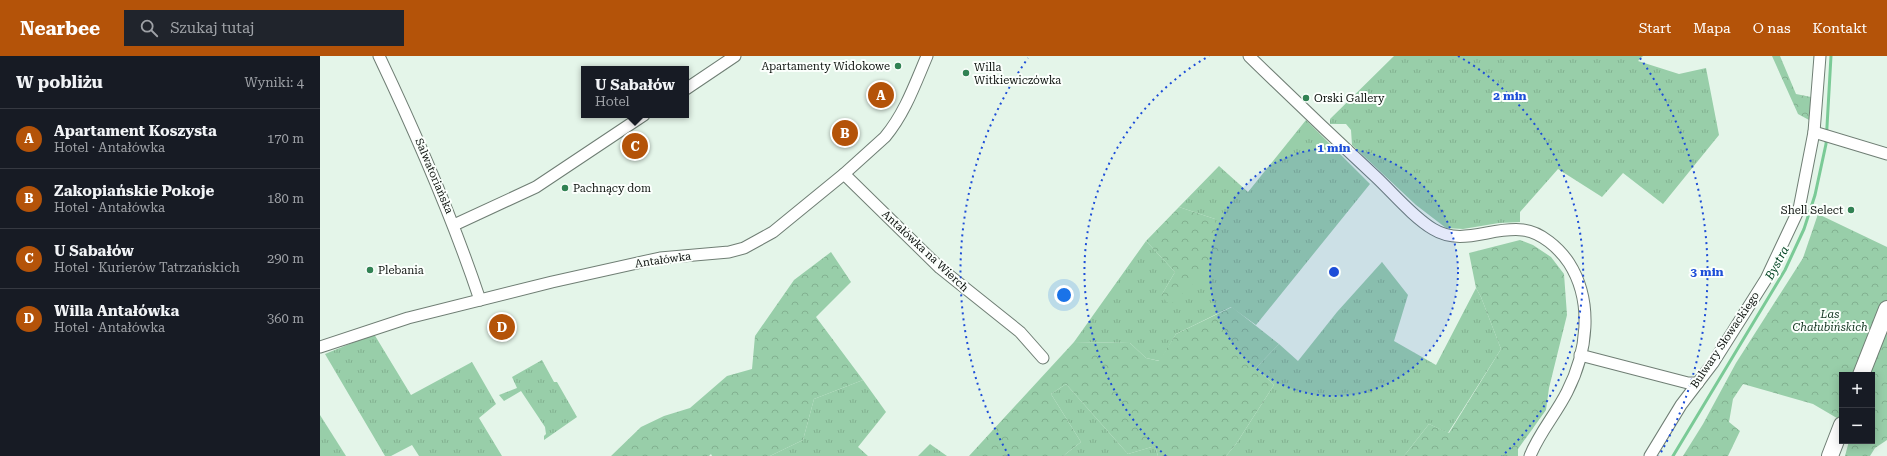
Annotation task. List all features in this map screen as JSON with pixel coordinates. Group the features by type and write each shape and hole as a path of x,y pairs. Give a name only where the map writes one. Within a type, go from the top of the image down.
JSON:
{"street":[{"name":"Salwatoriańska","path":"379,56 423,148 454,225 480,300"},
{"path":"689,87 735,56"},
{"name":"Antałówka","path":"320,347 408,318 480,300 660,258 729,252 744,248 773,232 844,174 885,137 896,124 906,105 927,56"},
{"path":"1249,56 1433,229 1456,237 1471,237 1506,230 1525,230 1552,244 1570,265 1578,279 1586,312 1580,355 1567,392 1530,456"},
{"name":"Bulwary Słowackiego","path":"1650,456 1681,406 1712,363 1766,279 1799,210 1816,133 1820,56"},
{"path":"454,225 536,187 640,118"},
{"path":"1816,133 1887,154"},
{"name":"Antałówka na Wierch","path":"844,174 940,268 1020,332 1043,358"},
{"path":"1863,372 1887,309"},
{"path":"1580,355 1688,383 1698,383"},
{"path":"1830,456 1839,433"}],"green space":[{"path":"1394,56 1643,56 1638,61 1679,74 1706,68 1719,135 1663,204 1623,173 1602,197 1558,169 1520,212 1520,222 1499,223 1463,229 1446,228 1416,205 1352,145 1351,130 1346,124 1330,124 1330,119"},
{"path":"1772,56 1780,56 1796,94 1811,97 1809,120 1798,114"},
{"path":"1306,120 1370,184 1256,325 1231,307 1176,334 1160,361 1146,358 1130,343 1074,342 1146,241 1175,272 1161,296 1215,219 1179,207 1219,166 1248,192"},
{"path":"1179,207 1215,219 1220,259 1170,305 1161,296 1175,272 1146,241"},
{"name":"Las Chałubińskich","path":"1818,214 1887,247 1887,440 1875,448 1870,456 1845,456 1848,444 1875,444 1875,372 1839,372 1839,419 1813,404 1743,384 1733,399 1729,422 1740,431 1728,456 1683,456 1703,424 1736,363 1803,258"},
{"path":"1520,240 1533,245 1551,257 1564,274 1567,315 1549,388 1546,410 1518,449 1518,456 1404,456 1429,424 1449,433 1501,349 1481,297 1476,288 1469,253"},
{"path":"831,252 851,282 816,317 863,380 814,399 803,440 770,456 712,456 711,454 709,456 611,456 641,427 664,416 690,408 727,376 752,369 755,336 794,280"},
{"path":"1382,262 1408,295 1394,341 1436,365 1476,288 1481,297 1501,349 1448,433 1429,424 1404,456 1226,456 1236,444 1274,385 1256,368 1279,344 1298,361 1337,312"},
{"path":"1232,307 1279,344 1256,368 1274,385 1236,444 1226,456 1158,456 1155,446 1128,454 1066,384 1051,394 1081,442 1063,456 969,456 1074,342 1130,343 1146,358 1159,361 1176,334"},
{"path":"374,334 411,395 472,362 496,404 479,418 502,456 419,456 412,445 391,456 385,456 325,354"},
{"path":"542,360 554,382 557,382 577,417 544,440 544,436 546,434 545,427 521,391 504,401 499,395 517,388 512,377"},
{"path":"863,380 886,412 858,447 868,456 770,456 803,440 814,399"},
{"path":"1066,384 1128,454 1155,446 1158,456 1063,456 1081,442 1051,394"},
{"path":"320,415 346,456 320,456"},
{"path":"930,444 947,456 918,456"}],"waterway":[{"name":"Bystra","path":"1673,456 1785,270 1804,229 1815,195 1826,144 1831,56"}],"place":[{"name":"Apartamenty Widokowe","path":"898,66"},
{"name":"Willa Witkiewiczówka","path":"966,73"},
{"name":"Apartament Koszysta","path":"881,95"},
{"name":"Orski Gallery","path":"1306,98"},
{"name":"Zakopiańskie Pokoje","path":"845,133"},
{"name":"U Sabałów","path":"635,146"},
{"name":"Pachnący dom","path":"565,188"},
{"name":"Shell Select","path":"1851,210"},
{"name":"Plebania","path":"370,270"},
{"name":"Willa Antałówka","path":"502,327"}]}
